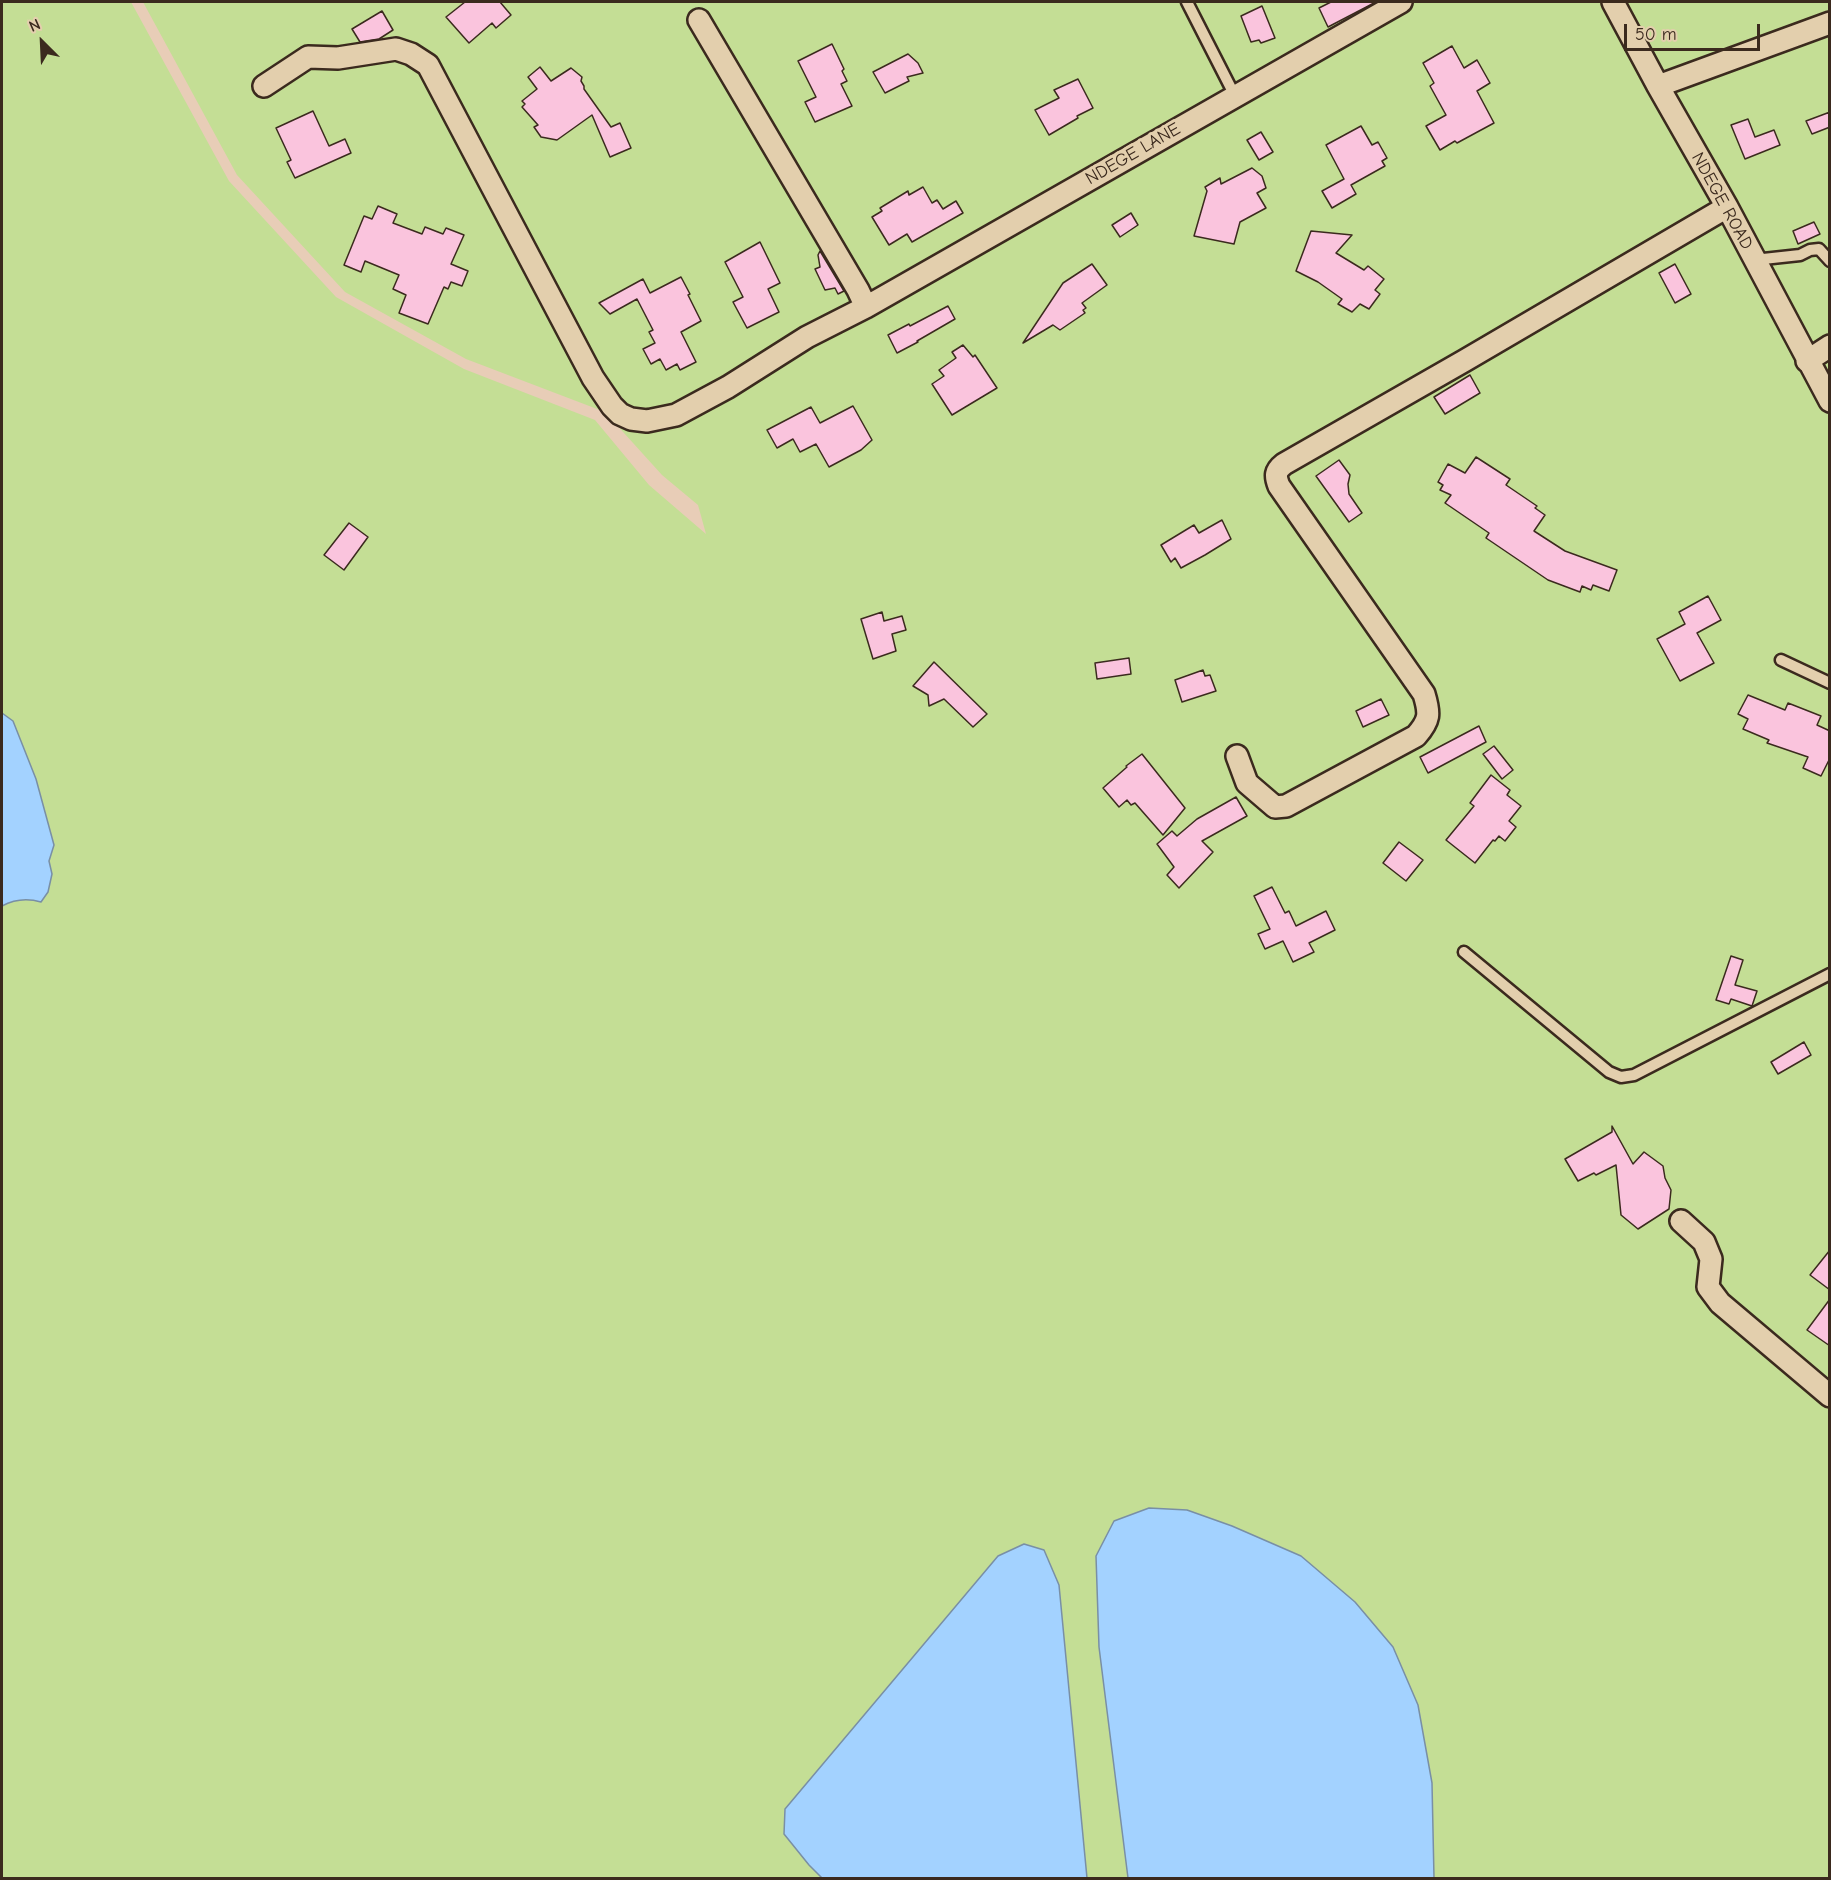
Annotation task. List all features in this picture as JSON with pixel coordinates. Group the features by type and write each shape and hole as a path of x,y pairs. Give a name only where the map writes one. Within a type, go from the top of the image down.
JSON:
{"street":[{"name":"NDEGE LANE","path":"264,86 308,57 339,58 396,49 411,54 428,65 593,378 620,414 631,419 647,421 676,415 728,387 807,337 866,307 1401,2"},
{"name":"NDEGE ROAD","path":"1613,2 1727,207 1830,401"},
{"path":"699,20 866,307"},
{"path":"1658,86 1830,23"},
{"path":"1237,756 1247,783 1275,807 1287,806 1416,735 1427,723 1428,706 1424,694 1279,486 1275,478 1277,470 1727,207"},
{"path":"1807,361 1830,346"},
{"path":"1681,1221 1704,1242 1711,1259 1708,1287 1720,1303 1830,1396"}],"lane":[{"path":"1187,2 1235,96"},
{"path":"1754,260 1800,255 1819,249 1830,261"},
{"path":"1781,660 1830,683"},
{"path":"1464,952 1610,1072 1621,1077 1634,1075 1830,974"}],"green space":[{"path":"2,2 131,2 229,181 336,297 464,369 595,420 649,485 706,534 698,505 662,475 605,412 466,359 345,292 237,175 143,2 1829,2 1829,1878 2,1878"}],"water":[{"path":"2,713 13,721 36,779 54,845 49,861 52,874 48,892 41,902 21,900 2,906"},
{"path":"1149,1508 1187,1510 1232,1526 1301,1556 1355,1602 1393,1647 1418,1705 1432,1783 1434,1878 1128,1878 1099,1647 1096,1556 1114,1521"},
{"path":"1024,1544 1044,1550 1059,1585 1087,1878 822,1878 784,1834 785,1809 998,1556"}],"building":[{"path":"465,2 500,2 511,15 496,28 492,23 469,43 446,17"},
{"path":"1331,2 1376,2 1328,27 1319,8"},
{"path":"1262,6 1275,38 1261,43 1259,40 1251,42 1241,16"},
{"path":"382,11 393,30 379,39 360,42 352,29"},
{"path":"832,44 844,69 842,71 847,81 841,84 852,106 815,122 805,102 816,97 798,61"},
{"path":"1452,46 1464,68 1477,60 1490,83 1477,91 1494,123 1440,150 1426,126 1446,115 1430,86 1434,83 1423,63"},
{"path":"908,54 918,63 923,73 907,77 909,81 885,93 873,72"},
{"path":"540,67 551,81 571,68 582,77 584,89 611,127 620,123 631,148 610,157 592,115 557,140 541,137 534,127 538,125 522,107 525,104 522,101 537,89 528,77"},
{"path":"1078,79 1093,108 1049,135 1035,110 1059,98 1054,90"},
{"path":"313,111 329,146 345,139 351,153 295,178 287,162 291,160 276,128"},
{"path":"1830,112 1830,127 1812,134 1806,121"},
{"path":"1748,119 1755,137 1774,130 1780,145 1745,159 1731,125"},
{"path":"1361,126 1372,145 1378,142 1387,158 1382,161 1385,166 1351,185 1356,194 1332,208 1322,191 1344,179 1326,145"},
{"path":"1261,132 1273,152 1259,160 1247,140"},
{"path":"1252,168 1262,176 1266,188 1257,193 1266,208 1240,222 1234,244 1194,236 1207,191 1205,187 1220,178 1221,184"},
{"path":"923,187 932,203 937,200 943,209 956,201 963,213 912,242 907,234 889,245 872,217 882,211 880,208 908,191 909,195"},
{"path":"378,206 397,214 393,223 422,234 425,227 443,234 446,228 464,235 451,264 468,271 462,286 451,282 448,289 444,287 428,324 399,313 406,295 393,289 399,275 365,261 361,272 344,265 364,216 372,219"},
{"path":"1131,213 1138,225 1120,237 1112,225"},
{"path":"1814,222 1820,234 1798,244 1793,231"},
{"path":"1311,231 1352,235 1336,253 1364,270 1368,266 1384,279 1375,290 1380,294 1369,309 1360,304 1352,312 1338,304 1342,299 1318,282 1296,271"},
{"path":"760,242 780,283 768,289 779,312 747,328 733,302 743,297 725,262"},
{"path":"820,251 844,291 838,294 835,288 825,290 815,269 820,267 818,255"},
{"path":"1092,264 1107,285 1082,303 1086,308 1083,310 1085,313 1060,330 1053,325 1023,343 1063,283"},
{"path":"1675,264 1691,294 1675,303 1659,273"},
{"path":"681,277 701,321 681,332 696,362 680,370 677,364 666,370 660,359 651,364 643,349 655,343 649,332 653,330 637,299 610,314 599,303 643,279 650,293"},
{"path":"948,306 955,319 897,353 888,335"},
{"path":"963,345 973,357 975,355 997,388 952,415 932,384 944,376 939,370 956,358 952,352"},
{"path":"1470,375 1480,393 1445,414 1434,397"},
{"path":"853,406 872,440 861,450 829,467 816,444 800,452 793,439 777,448 767,430 811,407 820,423"},
{"path":"1476,457 1510,479 1506,485 1537,506 1535,508 1545,515 1534,531 1565,551 1617,570 1609,591 1593,585 1591,590 1582,586 1580,592 1548,580 1486,538 1489,533 1445,503 1451,495 1440,490 1443,485 1438,482 1448,464 1465,473"},
{"path":"1339,460 1350,475 1349,494 1362,513 1349,522 1316,476"},
{"path":"1222,520 1231,539 1181,568 1175,558 1171,562 1161,545 1194,525 1199,533"},
{"path":"349,523 368,537 344,570 324,555"},
{"path":"1708,596 1721,620 1697,633 1714,663 1680,681 1657,639 1685,624 1679,612"},
{"path":"882,612 884,621 902,616 906,630 892,634 896,651 873,659 861,619"},
{"path":"1129,658 1131,674 1097,679 1095,663"},
{"path":"934,662 987,714 973,727 944,699 929,706 928,695 913,686"},
{"path":"1203,670 1205,676 1210,675 1216,691 1182,702 1175,680"},
{"path":"1748,695 1785,710 1788,703 1821,716 1817,725 1830,731 1830,758 1821,776 1803,768 1808,757 1767,743 1769,740 1743,729 1748,719 1738,714"},
{"path":"1381,699 1389,715 1363,727 1356,711"},
{"path":"1479,726 1486,742 1428,773 1420,757"},
{"path":"1494,746 1513,770 1502,779 1483,754"},
{"path":"1142,754 1185,808 1163,835 1135,803 1131,805 1127,800 1119,807 1103,788"},
{"path":"1491,775 1510,790 1507,795 1521,806 1509,821 1516,827 1505,841 1499,836 1495,841 1493,840 1475,863 1446,840 1474,806 1470,803"},
{"path":"1236,797 1247,816 1202,841 1213,852 1179,888 1167,875 1174,867 1157,844 1172,831 1177,836 1197,819"},
{"path":"1399,842 1423,860 1406,881 1383,863"},
{"path":"1272,887 1285,913 1289,911 1296,926 1326,911 1335,930 1309,943 1314,952 1293,962 1283,941 1265,949 1258,934 1270,929 1254,896"},
{"path":"1731,956 1743,960 1735,985 1757,991 1752,1006 1731,999 1729,1004 1716,1000"},
{"path":"1804,1042 1811,1055 1778,1074 1771,1062"},
{"path":"1612,1126 1633,1164 1644,1152 1663,1166 1665,1178 1671,1190 1669,1209 1638,1229 1621,1215 1616,1165 1578,1181 1565,1159 1612,1132"},
{"path":"1830,1250 1830,1290 1810,1275"},
{"path":"1830,1299 1830,1346 1807,1330"}]}
